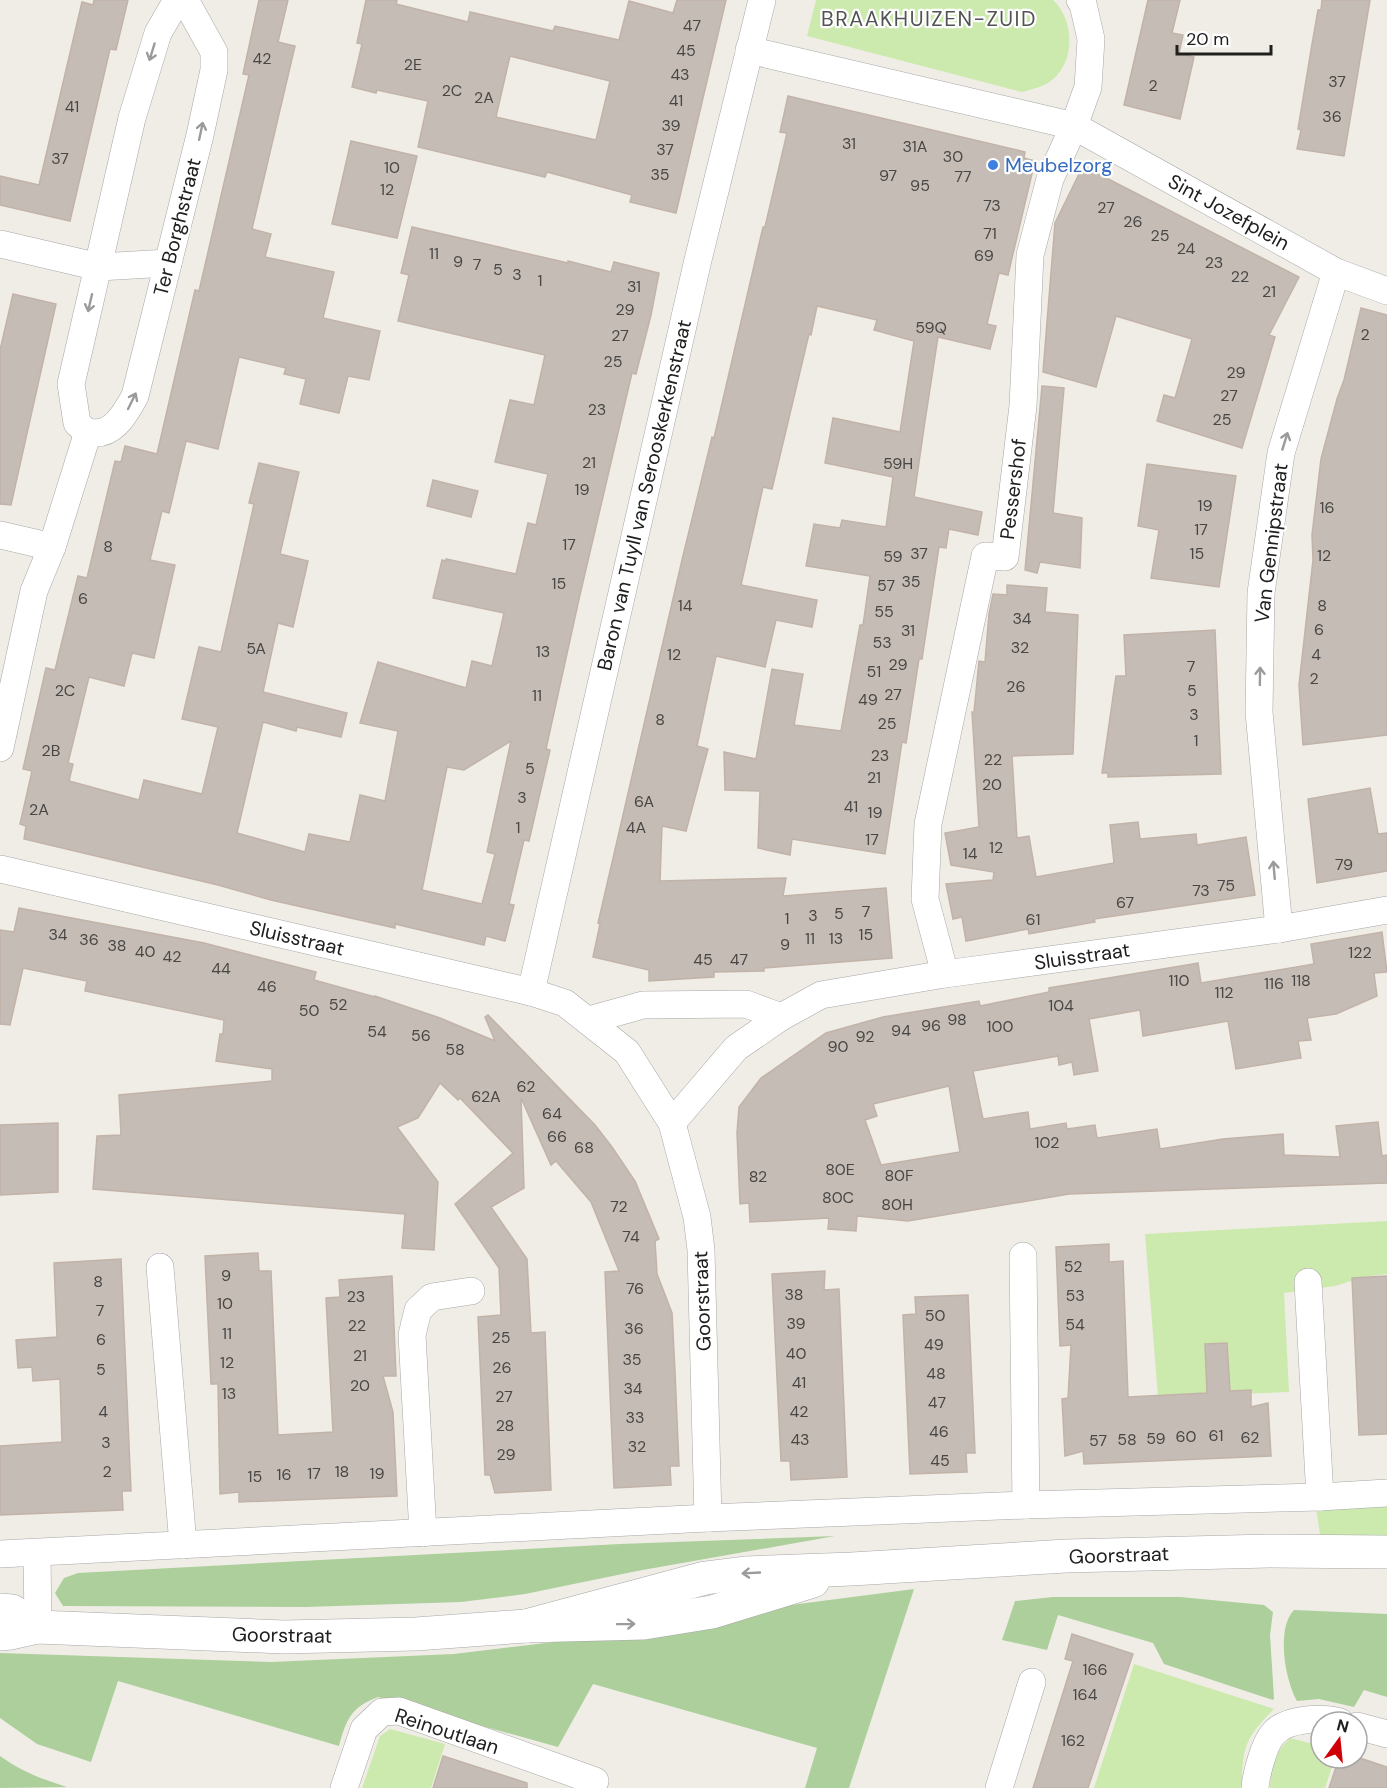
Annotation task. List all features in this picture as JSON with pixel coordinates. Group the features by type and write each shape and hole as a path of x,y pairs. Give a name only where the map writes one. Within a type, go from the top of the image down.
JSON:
{"street":[{"path":"0,748 34,591 52,547 88,432 77,423 71,384 132,118 158,33 177,0"},
{"name":"Ter Borghstraat","path":"88,432 105,431 122,419 135,396 200,135 214,70 214,52 185,0"},
{"name":"Baron van Tuyll van Serooskerkenstraat","path":"531,992 694,276 762,0"},
{"path":"1074,126 1088,87 1091,39 1083,4 1080,0"},
{"name":"Sint Jozefplein","path":"749,50 1074,126 1336,272 1387,291"},
{"name":"Pessershof","path":"945,974 925,899 928,824 985,556 1005,557 1023,406 1030,255 1050,179 1074,126"},
{"path":"0,244 99,267 168,263"},
{"name":"Van Gennipstraat","path":"1279,928 1259,712 1261,593 1281,453 1336,272"},
{"path":"0,535 52,547"},
{"name":"Sluisstraat","path":"0,869 531,992 565,1003 627,1052 672,1123 736,1048 781,1017 821,995 945,974 1279,928 1387,910"},
{"path":"589,1020 643,1005 746,1004 781,1017"},
{"name":"Goorstraat","path":"672,1123 697,1217 701,1250 708,1518"},
{"path":"1023,1256 1026,1505"},
{"path":"160,1267 183,1545"},
{"path":"1308,1282 1320,1497"},
{"path":"423,1533 412,1335 418,1310 432,1297 471,1292"},
{"path":"0,1554 708,1518 1387,1493"},
{"name":"Goorstraat","path":"0,1634 11,1634 38,1627 284,1637 416,1634 526,1626 705,1578 745,1573 1066,1557 1269,1551 1387,1552"},
{"path":"37,1553 38,1627"},
{"name":"Goorstraat","path":"0,1610 12,1611 38,1627"},
{"path":"999,1788 1032,1682"},
{"name":"Reinoutlaan","path":"344,1788 364,1729 382,1712 399,1711 595,1781"},
{"path":"1255,1788 1256,1773 1272,1734 1289,1723 1309,1720"},
{"path":"1369,1729 1387,1734"}],"green space":[{"path":"816,0 1053,0 1065,18 1069,40 1068,51 1060,72 1052,80 1042,86 1022,92 807,36"},
{"path":"1387,1221 1387,1274 1364,1277 1335,1286 1284,1293 1289,1392 1158,1397 1145,1234"},
{"path":"1387,1504 1387,1536 1320,1535 1316,1507"},
{"path":"835,1536 637,1571 525,1594 461,1602 305,1607 63,1606 55,1593 64,1578 78,1573 620,1544"},
{"path":"914,1589 849,1788 805,1788 817,1748 593,1684 558,1747 378,1697 362,1705 351,1715 339,1746 118,1681 91,1762 37,1744 0,1718 0,1653 271,1662 454,1654 639,1632 761,1609"},
{"path":"1053,1597 1180,1597 1264,1605 1273,1612 1270,1635 1274,1698 1273,1700 1164,1664 1153,1643 1058,1615 1047,1650 1002,1640 1015,1601"},
{"path":"1294,1610 1387,1614 1387,1697 1364,1690 1354,1707 1319,1699 1297,1701 1289,1680 1284,1654 1285,1629 1288,1618"},
{"path":"1134,1664 1274,1709 1257,1728 1247,1744 1244,1753 1242,1788 1094,1788"},
{"path":"390,1729 445,1744 431,1788 362,1788 380,1736"},
{"path":"1290,1738 1309,1743 1309,1770 1331,1770 1325,1788 1270,1788 1274,1760"},
{"path":"0,1756 32,1774 67,1787 0,1788"}],"building":[{"path":"94,0 128,0 116,50 110,49 70,221 0,205 0,176 39,185 82,2 93,5"},
{"path":"259,0 288,0 278,42 295,46 252,229 271,234 265,257 334,272 323,318 380,331 369,380 348,376 339,413 300,404 306,379 284,374 286,368 239,357 218,449 186,441 169,513 162,511 150,560 175,565 154,658 132,653 124,686 89,677 68,763 73,764 69,781 139,800 144,780 202,794 218,727 182,719 199,647 221,652 254,504 249,503 259,463 299,472 280,554 308,561 293,627 278,623 263,692 347,713 341,737 297,727 296,731 263,722 237,833 305,852 309,834 350,842 360,795 385,801 398,731 360,723 378,662 466,688 472,661 492,666 504,613 433,598 442,560 516,574 528,523 536,525 548,474 495,462 510,400 534,405 545,355 398,321 409,275 401,273 412,227 611,272 614,262 659,273 636,374 632,373 579,599 546,749 550,750 529,841 524,840 509,904 514,905 505,941 486,936 484,945 395,924 395,928 24,839 26,826 20,824 32,771 23,769 46,668 55,670 78,576 87,578 115,461 121,462 125,446 157,454 195,290 199,291 249,75 243,74","holes":["511,741 487,852 495,854 482,904 422,890 447,767 464,770"]},
{"path":"366,0 397,0 396,4 468,22 470,12 553,31 555,26 619,40 629,1 673,13 677,0 726,0 676,213 630,202 632,195 547,172 545,177 418,147 428,101 352,87 362,44 357,43","holes":["510,56 610,81 596,140 496,117"]},
{"path":"1148,0 1180,0 1172,33 1183,35 1179,53 1194,57 1180,119 1124,105"},
{"path":"1322,0 1370,0 1344,156 1297,149 1301,130 1298,129 1312,44"},
{"path":"788,96 1025,152 1024,158 1035,161 1008,275 999,273 987,324 996,326 990,349 938,337 925,421 914,497 982,512 978,535 949,529 946,548 939,547 922,659 919,659 906,743 902,742 885,854 792,839 790,855 758,848 760,791 725,790 724,752 756,759 772,669 803,674 794,725 841,731 860,625 863,625 870,576 806,566 814,524 840,528 842,520 886,527 893,477 825,463 833,418 900,432 914,341 874,330 877,320 817,306 772,489 763,487 741,585 817,600 812,627 776,620 765,667 716,656 697,746 708,749 686,831 662,826 660,881 786,878 783,896 886,888 892,958 764,968 764,971 714,972 714,977 649,981 649,970 593,957 600,924 598,923 682,560 712,437 714,438 787,133 780,132"},
{"path":"351,141 417,156 397,238 332,224"},
{"path":"1083,166 1299,277 1269,335 1275,337 1242,448 1157,421 1164,395 1175,398 1192,339 1116,316 1096,387 1043,372 1055,223"},
{"path":"13,294 56,304 11,505 0,504 0,350"},
{"path":"1361,308 1387,315 1387,735 1303,745 1299,685 1313,560 1312,535 1321,459 1344,380"},
{"path":"1042,386 1064,388 1053,513 1082,518 1080,568 1040,562 1037,573 1025,570"},
{"path":"1147,464 1236,476 1219,587 1151,578 1159,530 1138,526"},
{"path":"433,480 478,491 471,517 427,506"},
{"path":"1007,585 1047,588 1045,612 1078,615 1073,754 1012,756 1017,838 1029,836 1036,877 1114,863 1110,825 1138,822 1140,839 1196,834 1197,845 1246,837 1255,895 1094,919 1095,922 1029,934 1028,929 966,941 962,917 953,919 946,884 993,880 994,872 951,865 945,833 979,827 972,712 974,712 979,661 985,662 993,594 1007,595"},
{"path":"1215,630 1221,774 1108,777 1108,773 1102,773 1116,676 1126,676 1124,635"},
{"path":"1370,788 1378,834 1387,833 1387,871 1317,883 1308,799"},
{"path":"19,908 204,943 316,972 314,980 375,996 440,1018 495,1041 485,1017 488,1015 595,1125 612,1147 635,1181 659,1239 655,1241 657,1274 672,1313 675,1372 679,1466 670,1466 671,1485 614,1488 605,1272 619,1271 591,1202 556,1161 551,1165 521,1098 524,1188 491,1207 527,1259 531,1333 545,1332 551,1490 495,1493 490,1475 485,1475 478,1317 501,1315 499,1268 455,1204 513,1153 460,1098 458,1100 440,1083 418,1118 397,1127 438,1182 434,1250 402,1248 405,1214 93,1189 97,1136 121,1135 119,1095 272,1081 272,1069 216,1061 224,1020 85,991 87,981 23,968 10,1025 0,1024 0,930 14,932"},
{"path":"1382,932 1387,972 1374,973 1377,996 1336,1014 1307,1018 1311,1040 1298,1041 1301,1058 1236,1069 1228,1021 1143,1036 1140,1010 1089,1019 1098,1071 1074,1075 1072,1062 1059,1065 1058,1056 973,1071 983,1119 1028,1112 1030,1129 1066,1123 1067,1129 1095,1125 1097,1138 1157,1129 1160,1149 1223,1139 1283,1134 1284,1155 1340,1157 1336,1126 1378,1122 1382,1156 1387,1155 1387,1183 1069,1194 908,1221 857,1216 856,1231 828,1229 829,1218 750,1222 749,1203 740,1204 737,1133 739,1107 761,1078 826,1033 883,1017 979,1001 980,1006 1049,992 1049,988 1198,963 1201,983 1314,964 1311,944","holes":["949,1086 960,1152 881,1165 865,1120 877,1116 873,1104"]},
{"path":"58,1123 58,1192 0,1195 0,1125"},
{"path":"1109,1244 1109,1262 1123,1261 1128,1397 1207,1393 1205,1344 1227,1343 1230,1391 1251,1390 1251,1407 1268,1403 1271,1456 1084,1464 1083,1451 1065,1456 1062,1399 1068,1398 1071,1345 1060,1346 1056,1247"},
{"path":"258,1253 259,1271 271,1271 278,1435 333,1432 326,1298 340,1297 339,1280 392,1276 396,1376 383,1376 393,1412 397,1496 239,1502 239,1492 220,1494 218,1384 211,1384 205,1256"},
{"path":"121,1259 131,1491 122,1491 123,1510 0,1515 0,1446 62,1442 60,1379 33,1381 32,1367 18,1368 16,1340 57,1337 54,1263"},
{"path":"825,1271 824,1290 839,1289 847,1477 791,1480 790,1461 781,1461 772,1274"},
{"path":"1387,1276 1387,1434 1359,1435 1352,1278"},
{"path":"968,1295 975,1453 966,1453 967,1472 910,1474 903,1315 916,1314 915,1297"},
{"path":"1072,1634 1133,1654 1088,1788 1033,1788 1073,1661 1065,1659"},
{"path":"443,1756 527,1783 527,1788 433,1788"},
{"path":"1369,1761 1387,1767 1387,1788 1329,1788 1335,1770 1369,1770"}],"place":[{"name":"Meubelzorg","path":"993,165"}],"district":[{"name":"BRAAKHUIZEN-ZUID","path":"929,19"}]}
